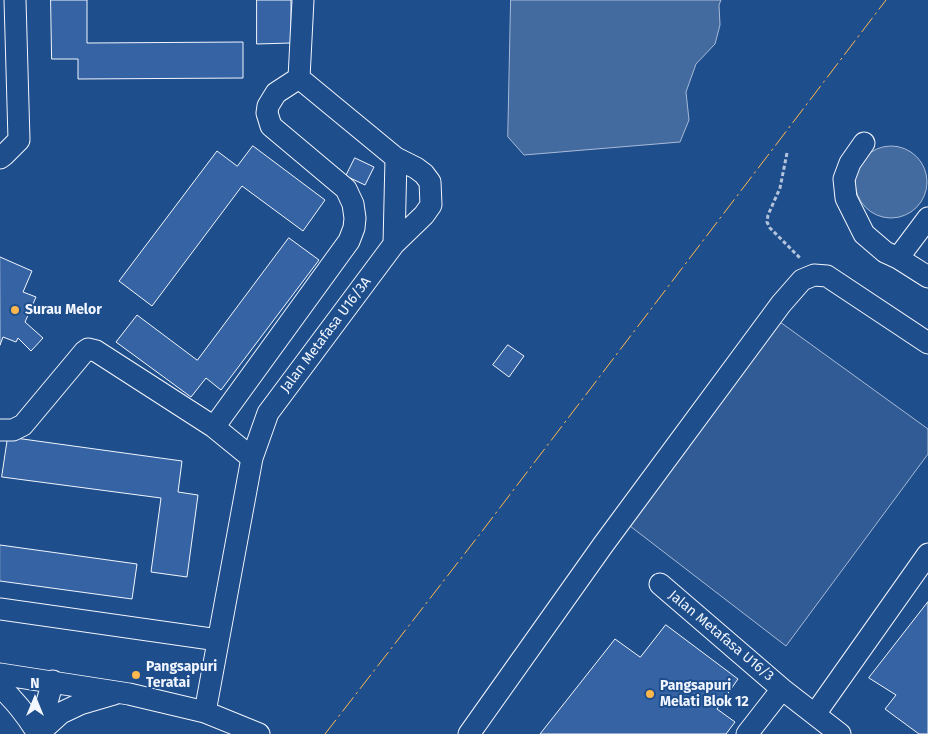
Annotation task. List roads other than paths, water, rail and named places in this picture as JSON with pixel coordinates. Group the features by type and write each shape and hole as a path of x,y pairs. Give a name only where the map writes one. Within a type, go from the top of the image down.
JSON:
{"street":[{"path":"0,158 19,140 15,0"},
{"path":"300,78 303,0"},
{"path":"300,78 396,158 394,244"},
{"path":"214,426 349,241 354,228 353,204 346,189 271,126 267,113 268,106 276,92 300,78"},
{"path":"864,143 850,163 844,179 846,198 864,234 886,252 928,277"},
{"name":"Jalan Metafasa U16/3A","path":"205,712 252,458 268,412 394,244 424,214 430,205 430,182 416,168 396,158"},
{"path":"898,258 928,218"},
{"path":"469,734 603,545 781,304 802,280 814,275 827,276 928,343"},
{"path":"0,430 14,430 22,425 88,349 96,351 214,426 252,458"},
{"path":"826,727 928,554"},
{"name":"Jalan Metafasa U16/3","path":"660,584 826,727"},
{"path":"0,609 218,640"},
{"path":"0,674 119,692 205,712 258,734"},
{"path":"38,734 53,681"},
{"path":"0,687 22,709 38,734"},
{"name":"Jalan Metafasa U16/3","path":"747,734 782,689"},
{"path":"38,734 61,713 80,704 119,692"}],"place":[{"name":"Surau Melor","path":"15,310"},
{"name":"Pangsapuri Teratai","path":"136,675"},
{"name":"Pangsapuri Melati Blok 12","path":"650,694"}]}
